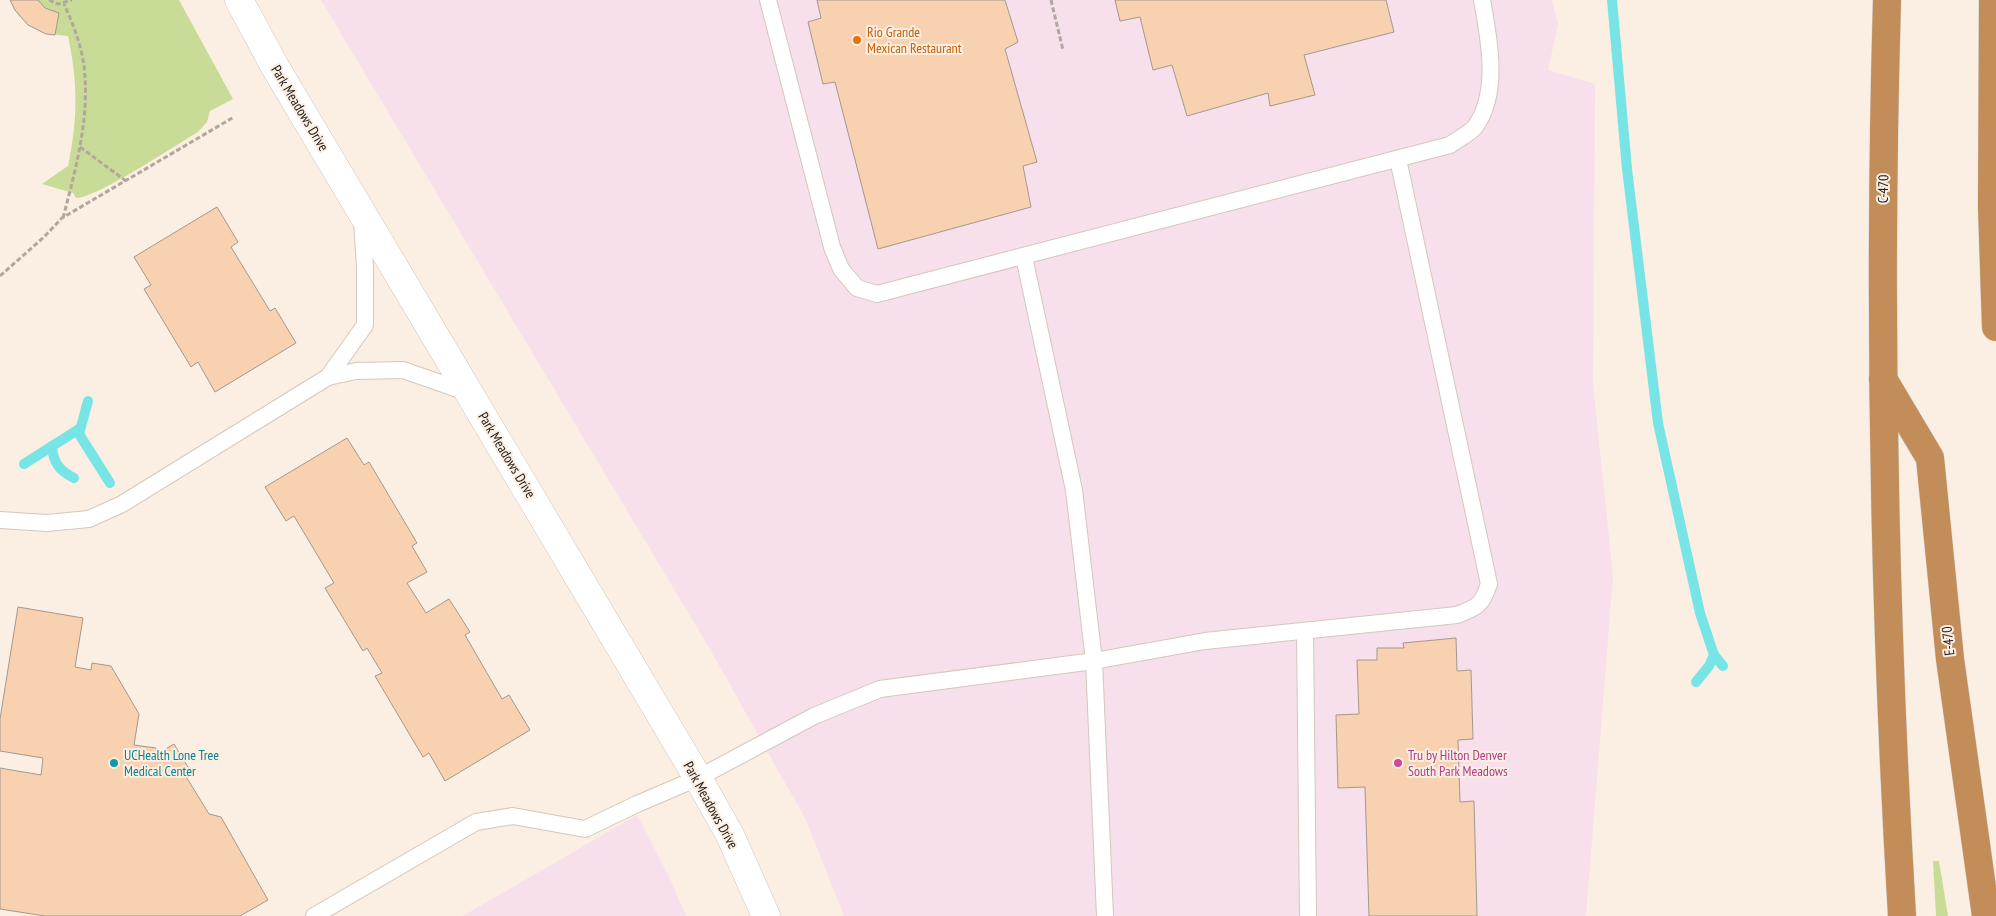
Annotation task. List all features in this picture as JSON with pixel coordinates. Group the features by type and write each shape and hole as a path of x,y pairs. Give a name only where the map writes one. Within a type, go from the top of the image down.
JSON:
{"highway":[{"name":"C-470","path":"1887,0 1883,182 1882,378 1886,544 1902,916"},
{"path":"1993,0 1992,198 1996,327"},
{"name":"E-470","path":"1882,378 1930,458 1953,686 1986,916"}],"main road":[{"name":"Park Meadows Drive","path":"239,0 274,65 698,778 730,836 766,916"}],"lane":[{"path":"768,0 832,247 841,269 857,288 877,294 1450,145 1473,129 1484,113 1490,75 1490,49 1482,0"},
{"path":"314,916 476,822 513,816 585,829 698,778 814,716 880,689 1094,661 1205,641 1457,615 1472,610 1483,602 1488,584 1398,158"},
{"path":"328,377 365,325 365,267 361,210"},
{"path":"1024,257 1074,490 1094,661 1105,916"},
{"path":"0,520 47,523 89,519 122,504 328,377 356,370 403,370 471,394"},
{"path":"1305,631 1308,916"}],"path":[{"path":"49,0 64,4 72,0"},
{"path":"1051,0 1064,50"},
{"path":"62,218 83,132 84,66 76,32 64,4"},
{"path":"0,276 44,237 62,218 234,117"},
{"path":"80,148 126,181"}],"shaded area":[{"path":"321,0 1552,0 1558,24 1548,70 1595,84 1593,384 1613,576 1586,916 844,916 806,820 710,649"},
{"path":"637,815 670,879 686,916 463,916"}],"green space":[{"path":"10,0 179,0 233,99 210,111 207,122 198,132 101,190 76,198 73,193 42,184 68,166 75,117 74,70 68,36 41,31 33,27 14,9"},
{"path":"1933,861 1939,861 1948,916 1936,916"}],"building":[{"path":"10,0 38,0 45,8 59,13 55,35 46,34 28,25 15,10"},
{"path":"817,0 1005,0 1018,42 1005,49 1037,162 1023,166 1031,207 878,249 835,82 823,84 808,22 821,18"},
{"path":"1115,0 1386,0 1394,32 1304,55 1315,95 1270,106 1268,93 1187,116 1172,65 1153,70 1140,17 1120,21"},
{"path":"217,207 238,242 231,247 270,311 275,308 296,343 215,392 198,362 191,367 144,289 151,285 134,257"},
{"path":"347,438 364,465 369,462 417,543 412,546 427,572 407,583 426,613 449,599 470,632 465,635 502,699 509,695 530,730 445,781 429,753 423,757 375,676 382,673 367,648 363,651 325,588 334,583 294,516 286,521 265,487"},
{"name":"UCHealth Lone Tree Medical Center","path":"18,607 83,618 75,667 91,670 92,663 111,666 139,714 134,745 156,748 159,753 174,744 191,772 185,775 209,814 221,817 268,900 240,916 45,916 0,909 0,768 41,775 43,758 0,751 0,719"},
{"name":"Tru by Hilton Denver South Park Meadows","path":"1456,638 1457,671 1471,670 1473,739 1458,740 1460,802 1474,801 1477,916 1369,916 1365,787 1338,788 1336,715 1359,714 1357,660 1377,660 1377,648 1404,648 1403,643"}],"waterway":[{"path":"1612,0 1627,169 1658,423 1700,613 1714,655 1723,666"},
{"path":"88,401 79,434 110,483"},
{"path":"24,464 79,429"},
{"path":"52,446 58,466 74,478"},
{"path":"1696,682 1709,666 1714,655"}],"place":[{"name":"Rio Grande Mexican Restaurant","path":"857,40"},
{"name":"UCHealth Lone Tree Medical Center","path":"114,763"},
{"name":"Tru by Hilton Denver South Park Meadows","path":"1398,763"}]}
